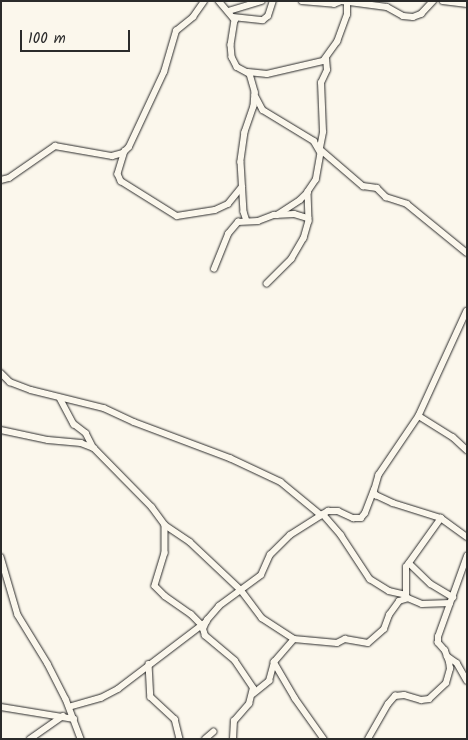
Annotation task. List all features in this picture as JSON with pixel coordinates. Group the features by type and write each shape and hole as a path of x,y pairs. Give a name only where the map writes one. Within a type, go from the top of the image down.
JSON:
{"street":[{"path":"204,1 193,17 176,31 164,72 125,151 118,174 121,181 177,216 215,210 232,200 242,187"},
{"path":"219,1 231,14 236,23 231,45 232,57 237,67 248,72 273,73 326,59 333,50 342,30 348,1"},
{"path":"231,14 261,1"},
{"path":"231,14 263,20 268,16 273,1"},
{"path":"302,1 334,4 348,1 387,7 403,16 413,17 421,14 433,1"},
{"path":"443,1 467,4"},
{"path":"277,215 300,200 316,180 323,132 321,83 327,70 326,59"},
{"path":"247,221 244,212 242,187 244,139 248,117 254,106 255,95 252,78 248,72"},
{"path":"255,95 263,110 310,138 363,186 377,188 386,196 407,204 467,253"},
{"path":"1,180 9,178 55,146 112,156 120,156 125,151"},
{"path":"267,284 292,259 304,238 308,218 308,192"},
{"path":"214,269 230,230 238,222 258,221 277,215 294,214 308,218"},
{"path":"69,707 102,698 118,689 204,624 214,610 261,575 270,555 290,535 322,515 334,510 353,518 360,518 365,513 379,475 420,416 467,311"},
{"path":"1,373 12,383 60,398 104,408 134,422 230,458 266,477 281,482 322,515 341,535 370,579 389,590 422,604 450,603"},
{"path":"60,398 74,424 86,433 93,447 152,507 165,525 190,542 241,590 262,618 294,639 337,643 345,639 371,642 384,629 395,605 406,596"},
{"path":"420,416 453,437 467,450"},
{"path":"1,430 93,447"},
{"path":"374,490 376,495 382,499 441,518 467,537"},
{"path":"406,596 405,570 441,518"},
{"path":"165,525 165,554 155,586 165,596 204,624"},
{"path":"1,556 18,615 48,664 69,707 81,739"},
{"path":"467,556 438,637 438,643 448,656 457,663 467,680"},
{"path":"409,563 432,584 453,597"},
{"path":"204,624 205,636 227,653 244,672 253,688 253,694"},
{"path":"233,739 235,719 246,708 253,694 269,681 274,662 294,639"},
{"path":"368,739 382,713 396,696 404,695 425,700 433,698 442,688 450,669 448,656"},
{"path":"274,662 295,698 324,739"},
{"path":"149,664 151,697 175,719 180,739"},
{"path":"1,707 74,719"},
{"path":"30,739 63,716"},
{"path":"205,739 214,732"}]}
